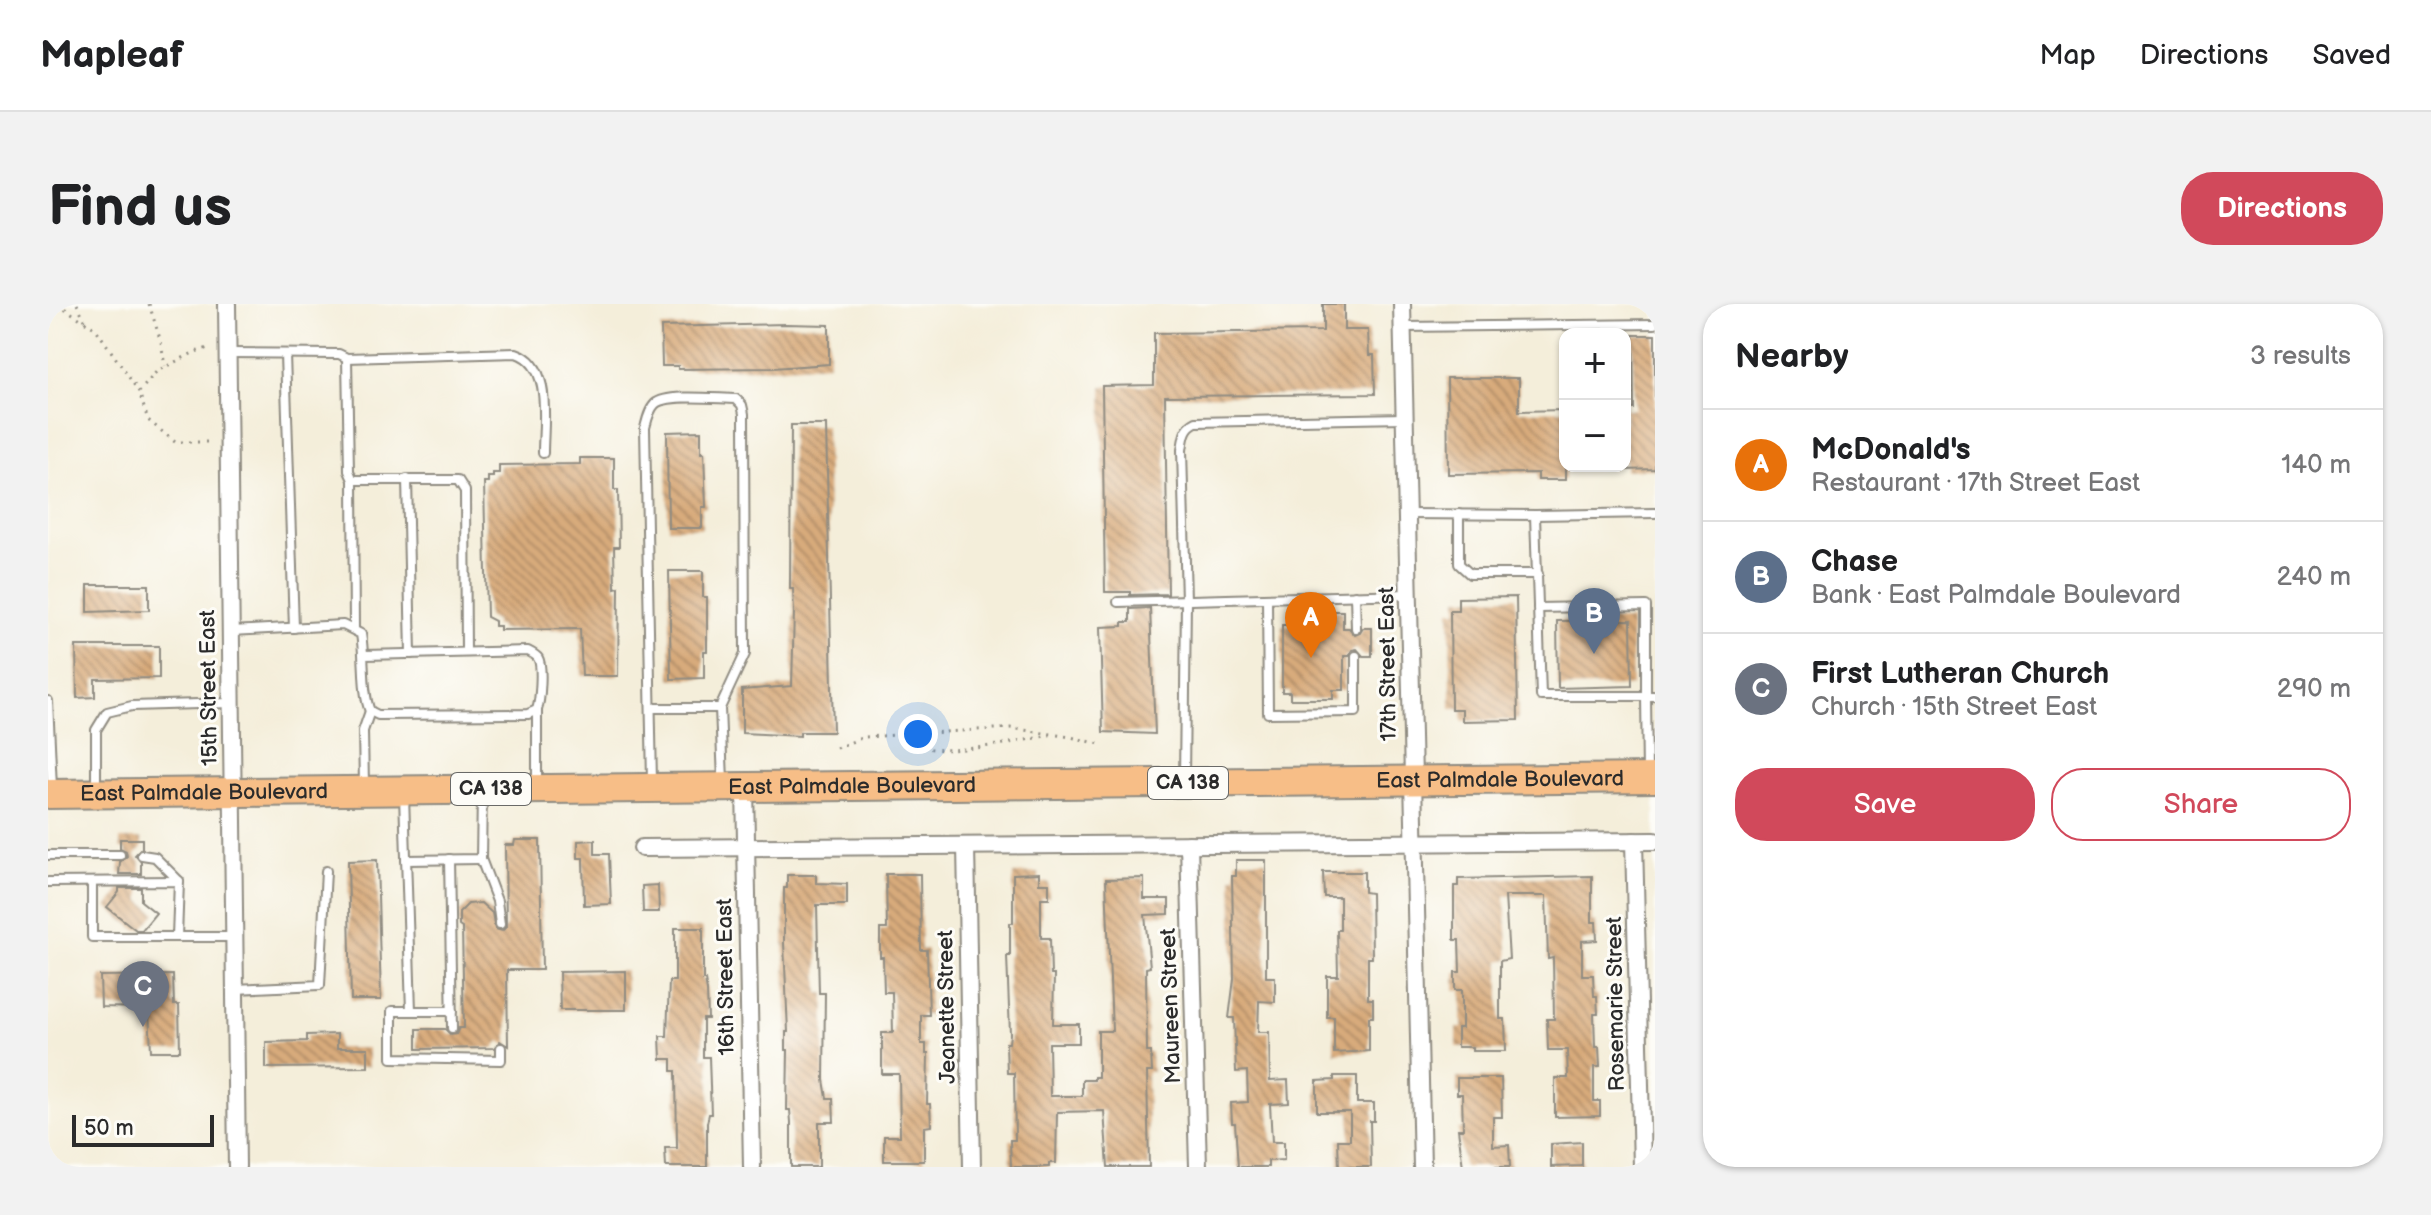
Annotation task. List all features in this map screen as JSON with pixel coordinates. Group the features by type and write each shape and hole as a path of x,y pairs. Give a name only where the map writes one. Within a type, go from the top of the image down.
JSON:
{"highway":[{"name":"East Palmdale Boulevard","path":"50,794 1651,778"}],"street":[{"name":"15th Street East","path":"227,304 237,1167"},
{"name":"17th Street East","path":"1402,304 1422,1167"},
{"name":"16th Street East","path":"734,786 746,847 752,1167"},
{"name":"Rosemarie Street","path":"1634,841 1642,1167"},
{"path":"642,848 1655,841"},
{"name":"Maureen Street","path":"1189,844 1198,1167"},
{"name":"Jeanette Street","path":"966,846 972,1167"}],"lane":[{"path":"1402,327 1655,324"},
{"path":"227,348 285,354 339,354 347,358 516,353 526,356 539,372 543,453"},
{"path":"285,354 294,628"},
{"path":"347,358 349,471 353,480 354,629"},
{"path":"653,787 645,428 651,408 658,401 669,398 736,399 742,405 744,414 745,654 720,708 734,786"},
{"path":"1184,783 1186,600 1182,450 1185,432 1196,422 1405,418"},
{"path":"407,479 411,654"},
{"path":"353,480 458,480 465,491 466,652"},
{"path":"1407,514 1655,513"},
{"path":"1459,514 1459,564 1470,574 1538,574"},
{"path":"1535,515 1541,696 1650,696"},
{"path":"1118,602 1409,594"},
{"path":"1355,595 1356,628"},
{"path":"1267,598 1268,713 1356,712 1356,656"},
{"path":"1538,608 1646,606 1651,778"},
{"path":"230,631 343,625 354,629 361,634 365,655 366,702 370,711 378,715 528,714 537,710"},
{"path":"365,655 528,651 536,656 540,662 537,788"},
{"path":"48,701 50,794"},
{"path":"96,794 96,730 107,712 132,706 231,703"},
{"path":"651,708 720,708"},
{"path":"364,790 363,731 370,711"},
{"path":"482,789 481,859 497,901 500,924"},
{"path":"404,790 411,1011"},
{"path":"48,855 120,855"},
{"path":"142,855 155,857 179,881 177,937"},
{"path":"449,859 452,1028"},
{"path":"406,860 481,859"},
{"path":"235,989 320,985 326,871"},
{"path":"48,882 179,881"},
{"path":"92,882 92,937 234,937"},
{"path":"452,1011 392,1011 392,1058 501,1060 501,1048"},
{"path":"452,1048 452,1059"}],"path":[{"path":"58,304 96,329 139,392 148,420 175,442 228,442"},
{"path":"77,304 87,323"},
{"path":"149,304 165,366"},
{"path":"139,392 165,366 195,352 227,348"},
{"path":"836,748 864,737 1010,728 1104,745"},
{"path":"903,733 925,748 1000,745 1052,734"}],"building":[{"path":"1323,304 1344,304 1344,330 1368,330 1369,355 1374,355 1375,394 1165,396 1168,594 1105,592 1102,386 1154,385 1154,333 1323,331"},
{"path":"829,325 829,364 773,368 678,369 678,366 662,366 661,327"},
{"path":"1633,335 1655,335 1655,469 1631,470 1631,409 1634,409"},
{"path":"1447,378 1519,378 1519,411 1559,410 1559,472 1565,472 1565,480 1538,480 1538,473 1448,474"},
{"path":"791,425 826,425 833,732 800,732 800,736 742,733 742,690 792,686"},
{"path":"701,431 706,507 702,507 702,528 668,528 667,432"},
{"path":"580,458 614,458 614,490 618,490 619,547 614,547 615,588 619,587 618,676 582,676 580,629 500,630 500,626 495,626 495,621 487,617 484,482 488,482 488,477 493,477 493,473 499,473 499,465 580,464"},
{"path":"669,571 703,571 703,597 707,597 704,678 671,679"},
{"path":"88,585 149,585 149,610 88,612"},
{"path":"1516,597 1518,720 1462,721 1462,709 1451,709 1450,610 1458,610 1458,598"},
{"path":"1150,608 1155,734 1103,732 1100,627 1123,626 1123,622 1130,622 1130,609"},
{"path":"1302,611 1343,611 1343,628 1349,628 1355,635 1363,628 1372,628 1372,656 1363,656 1357,649 1344,656 1344,690 1333,690 1333,699 1290,699 1290,692 1282,692 1282,625 1302,625"},
{"path":"1631,620 1632,686 1558,688 1557,621"},
{"path":"76,646 159,646 159,678 95,679 95,697 77,698"},
{"path":"120,839 142,839 142,848 135,855 141,862 141,874 119,874 120,862 127,856 126,851 120,848"},
{"path":"515,840 540,840 542,970 507,970 508,1046 500,1041 494,1048 417,1049 417,1029 445,1029 451,1035 464,1028 459,913 468,904 481,903 492,913 495,929 502,931 506,927 505,845 514,845"},
{"path":"595,840 595,854 609,854 611,904 584,905 583,858 578,858 578,841"},
{"path":"377,860 381,1000 351,1000 348,861"},
{"path":"1236,860 1266,860 1266,977 1275,977 1275,1002 1259,1001 1258,1032 1269,1032 1270,1081 1288,1080 1289,1103 1270,1104 1272,1142 1284,1142 1284,1160 1268,1161 1268,1167 1238,1167 1235,1123 1232,1123 1231,1103 1248,1102 1247,1071 1236,1072 1234,1018 1229,1018 1234,979 1232,876 1236,876"},
{"path":"1323,872 1364,872 1364,892 1371,893 1372,958 1368,958 1368,999 1373,999 1373,1017 1369,1017 1369,1051 1334,1053 1334,1017 1327,1017 1327,976 1338,976 1340,897 1324,897"},
{"path":"1039,873 1039,883 1049,883 1049,898 1041,898 1041,938 1050,938 1051,975 1054,975 1053,1024 1079,1024 1079,1043 1049,1043 1050,1096 1082,1096 1082,1080 1098,1077 1098,1031 1112,1031 1106,879 1144,878 1144,899 1169,899 1169,914 1145,915 1150,967 1146,968 1147,1052 1151,1052 1152,1072 1147,1072 1149,1167 1108,1167 1104,1111 1057,1112 1056,1163 1049,1163 1049,1167 1011,1167 1010,1140 1015,1140 1014,1073 1007,1073 1006,1043 1009,1043 1010,1034 1007,956 1010,956 1010,923 1013,923 1013,874"},
{"path":"886,874 920,874 921,950 927,950 929,1015 921,1015 921,1044 926,1044 928,1054 927,1104 930,1104 931,1126 924,1127 924,1161 884,1161 884,1136 900,1136 899,1074 882,1074 882,1033 893,1033 892,992 884,992 883,957 880,957 880,929 887,929"},
{"path":"787,875 816,875 816,883 847,884 847,905 817,905 819,993 825,993 824,1080 827,1098 833,1098 834,1122 819,1122 819,1167 791,1167 784,943 784,888 787,888"},
{"path":"1592,876 1592,922 1596,922 1597,940 1582,941 1582,975 1593,975 1594,996 1597,996 1595,1047 1599,1047 1600,1067 1594,1067 1594,1101 1600,1101 1600,1116 1555,1117 1555,1078 1568,1078 1567,1050 1548,1050 1547,1019 1554,1019 1553,958 1548,959 1546,896 1505,896 1509,959 1500,961 1500,1019 1505,1019 1506,1051 1472,1051 1472,1047 1457,1047 1457,1028 1462,1028 1462,990 1455,990 1455,972 1460,972 1459,940 1454,940 1454,886 1458,886 1458,879"},
{"path":"658,885 659,912 643,912 642,886"},
{"path":"119,888 141,888 141,901 156,913 142,930 136,930 107,907"},
{"path":"675,928 703,928 703,980 707,991 708,1019 703,1019 703,1057 709,1057 711,1114 707,1123 707,1167 666,1167 665,1148 677,1148 676,1071 672,1071 672,1059 661,1059 660,1036 667,1036 669,981 675,981"},
{"path":"626,971 626,1010 560,1010 559,972"},
{"path":"173,975 174,1005 179,1005 180,1051 151,1051 149,1008 101,1007 100,976"},
{"path":"337,1034 337,1048 368,1048 368,1067 266,1068 266,1042 307,1041 307,1035"},
{"path":"1334,1076 1357,1076 1357,1103 1374,1103 1374,1121 1370,1121 1371,1167 1339,1167 1338,1140 1350,1140 1350,1112 1317,1112 1317,1081 1334,1080"},
{"path":"1457,1078 1501,1078 1502,1117 1493,1117 1493,1146 1509,1145 1510,1167 1463,1167 1458,1129 1463,1129 1462,1094 1457,1094"},
{"path":"1582,1142 1582,1166 1551,1167 1551,1144"}],"place":[{"name":"Chase","path":"1594,654"},
{"name":"McDonald's","path":"1311,658"},
{"name":"First Lutheran Church","path":"143,1027"}]}
